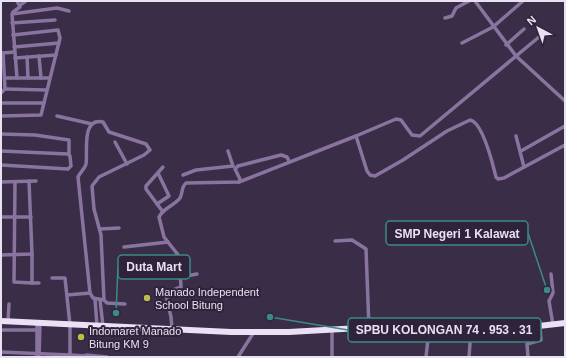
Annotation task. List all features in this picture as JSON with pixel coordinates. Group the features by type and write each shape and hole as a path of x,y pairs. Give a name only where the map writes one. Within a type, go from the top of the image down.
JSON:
{"highway":[{"path":"1,321 38,326 70,325 254,332 369,328 503,330 565,323"}],"street":[{"path":"17,1 20,5"},
{"path":"17,78 12,23 13,13 26,1"},
{"path":"445,18 452,16 456,8 469,1"},
{"path":"475,1 506,45 565,101"},
{"path":"462,43 493,27 524,1"},
{"path":"13,13 57,8 69,11"},
{"path":"12,23 55,20"},
{"path":"506,45 524,29"},
{"path":"1,116 40,116 60,38 58,30 13,35"},
{"path":"172,330 171,317 166,295 168,292 180,288 181,277 179,255 164,237 159,220 163,212 180,198 186,183 239,182 396,119 401,120 412,135 420,136 539,36"},
{"path":"14,47 59,43"},
{"path":"1,93 5,89 2,53 14,52"},
{"path":"15,58 56,55"},
{"path":"39,56 41,78"},
{"path":"27,57 28,78"},
{"path":"5,78 50,78"},
{"path":"5,89 47,90"},
{"path":"1,103 44,103"},
{"path":"57,116 92,124"},
{"path":"356,136 367,170 370,175 375,176 403,160 447,131 463,122 472,120 481,130 497,178 504,178 565,145"},
{"path":"96,121 103,122 109,132 148,146 149,152 99,177 94,182 92,191 93,203 100,229 104,272 100,326 95,299 90,293 78,177 86,165 87,136 92,124 96,121"},
{"path":"521,151 565,126"},
{"path":"1,134 35,135 69,140 71,166 69,169 1,165"},
{"path":"516,136 524,167"},
{"path":"114,142 127,164"},
{"path":"1,151 39,152 69,155"},
{"path":"228,151 233,166 240,179 239,182"},
{"path":"236,170 238,166 281,154 287,157 289,161"},
{"path":"183,175 196,170 233,166"},
{"path":"163,167 146,186 146,189 163,212"},
{"path":"157,204 169,196 158,173"},
{"path":"29,181 32,283"},
{"path":"1,182 36,181"},
{"path":"14,182 14,282 40,284"},
{"path":"1,217 31,217"},
{"path":"100,229 119,228"},
{"path":"335,241 352,240 366,249 369,328"},
{"path":"124,247 168,242"},
{"path":"1,255 32,254"},
{"path":"181,277 197,274"},
{"path":"551,274 553,293 549,301 553,325"},
{"path":"52,278 65,278 70,325 70,354"},
{"path":"66,295 90,293"},
{"path":"95,299 102,300 107,303 125,304"},
{"path":"8,321 10,304"},
{"path":"1,330 38,326"},
{"path":"38,326 38,355"},
{"path":"38,326 38,355"},
{"path":"528,357 527,344 541,340 540,326"},
{"path":"332,329 332,357"},
{"path":"426,357 429,330"},
{"path":"470,357 471,330"},
{"path":"238,357 254,332"},
{"path":"1,352 38,355 63,356 70,354 107,357"}],"place":[{"name":"SMP Negeri 1 Kalawat","path":"547,290"},
{"name":"Manado Independent School Bitung","path":"147,298"},
{"name":"Duta Mart","path":"116,313"},
{"name":"SPBU KOLONGAN 74 . 953 . 31","path":"270,317"},
{"name":"Indomaret Manado Bitung KM 9","path":"81,337"}]}
